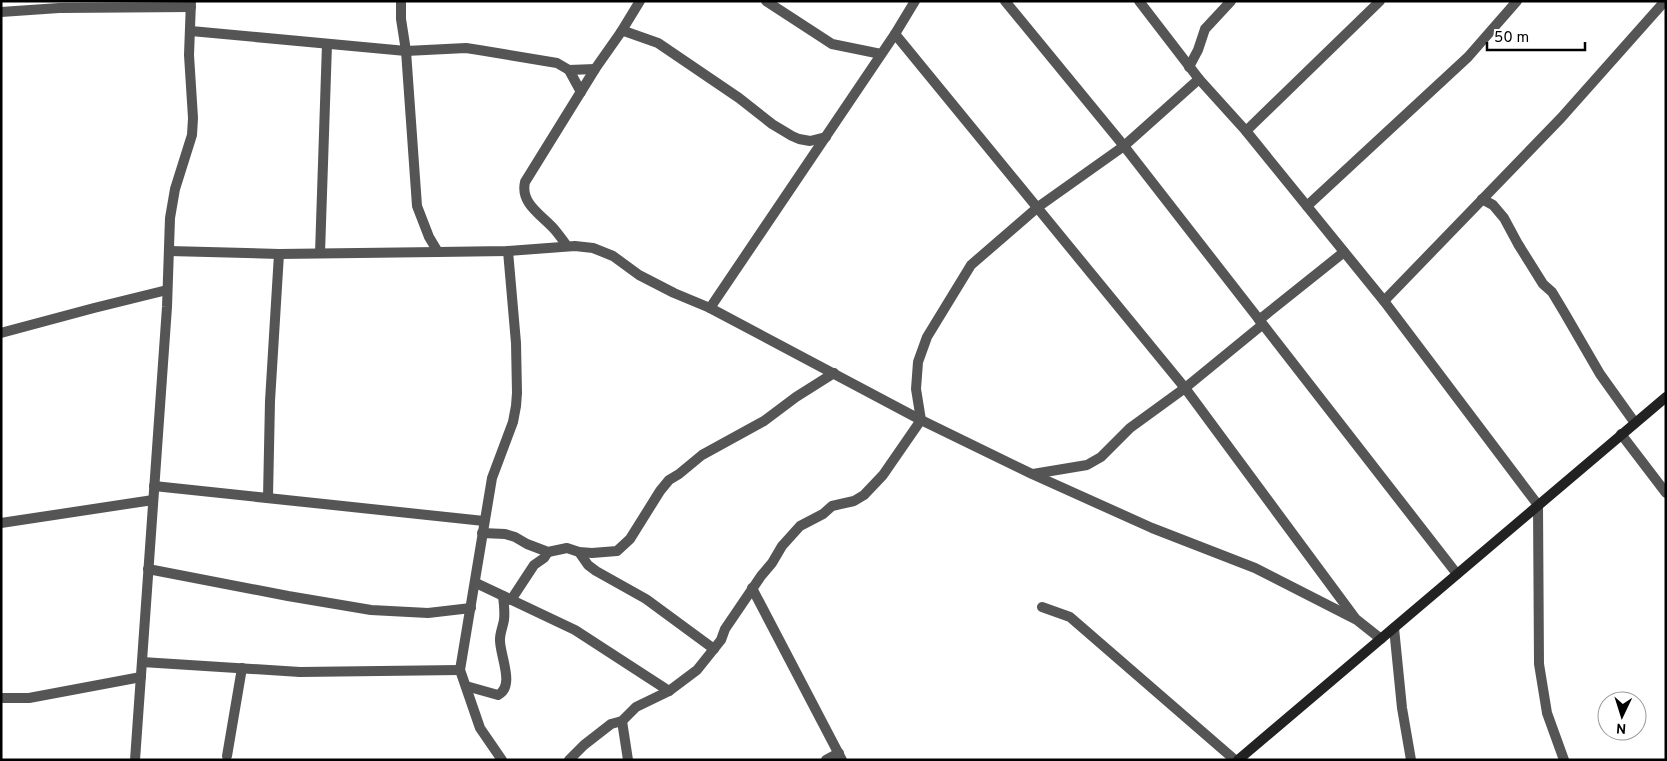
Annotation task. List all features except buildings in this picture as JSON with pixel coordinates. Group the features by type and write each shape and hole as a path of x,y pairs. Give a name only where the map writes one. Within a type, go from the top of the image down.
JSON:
{"street":[{"path":"401,1 418,206 426,230 438,252"},
{"path":"567,246 555,229 531,206 523,191 524,182 640,1"},
{"path":"766,1 832,44 881,54"},
{"path":"710,308 895,34 915,1"},
{"path":"1005,1 1124,146 1456,574"},
{"path":"1139,1 1199,79 1246,131 1384,301 1538,505 1539,664 1547,713 1564,760"},
{"path":"1190,67 1205,29 1231,1"},
{"path":"1246,131 1380,1"},
{"path":"1307,206 1468,57 1517,1"},
{"path":"1384,301 1561,118 1665,1"},
{"path":"1,12 59,8 191,4 192,31 189,55 193,118 192,135 175,189 170,218 170,251 135,760"},
{"path":"192,31 406,51 466,48 557,63 570,70 595,69"},
{"path":"621,32 624,31 658,43 739,98 772,124 792,136 810,141 826,137"},
{"path":"895,34 1185,388 1356,620"},
{"path":"320,253 327,44"},
{"path":"570,70 581,92"},
{"path":"569,760 584,745 611,724 622,721 636,707 669,691 697,670 714,649 752,588 772,563 782,546 800,526 819,517 832,506 854,501 864,495 883,474 921,420 916,389 918,362 927,337 971,265 1038,207 1124,146 1199,79"},
{"path":"1482,199 1493,205 1504,218 1539,277 1552,292 1595,367 1635,423"},
{"path":"170,251 279,254 508,251 567,246 593,248 613,256 639,275 674,293 710,308 921,420 1032,474 1152,528 1255,568 1356,620 1381,639"},
{"path":"502,760 480,728 460,670 492,478 513,422 517,392 516,344 508,251"},
{"path":"1032,474 1087,465 1101,457 1130,428 1185,388 1344,252"},
{"path":"268,497 270,401 279,254"},
{"path":"1,333 167,290"},
{"path":"482,533 505,534 548,552 567,548 579,552 604,554 617,551 630,539 669,480 702,454 764,421 796,396 834,373"},
{"path":"1042,607 1070,617 1236,760 1666,397"},
{"path":"1622,434 1666,493"},
{"path":"154,486 484,520"},
{"path":"1,523 153,500"},
{"path":"466,686 498,695 502,693 505,688 506,677 500,640 507,598 534,565 544,558 548,552"},
{"path":"579,552 588,565 596,571 646,599 714,649"},
{"path":"148,569 371,610 428,613 471,608"},
{"path":"476,583 576,630 669,691"},
{"path":"752,588 840,756 826,760"},
{"path":"1394,628 1402,708 1411,760"},
{"path":"142,662 300,672 460,670"},
{"path":"227,756 242,668"},
{"path":"1,698 29,698 141,677"},
{"path":"622,721 628,760"}]}
